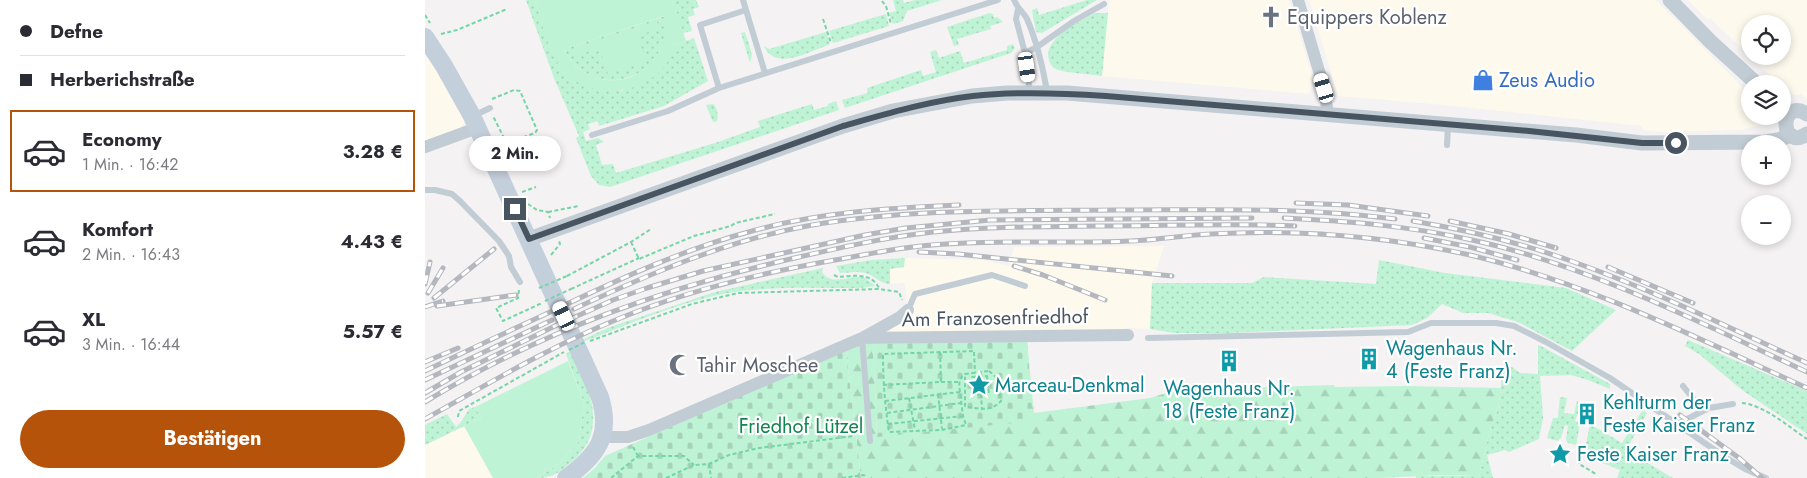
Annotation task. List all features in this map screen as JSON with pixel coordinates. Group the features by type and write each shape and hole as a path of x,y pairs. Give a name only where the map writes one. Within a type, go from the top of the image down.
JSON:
{"main road":[{"path":"426,38 475,122 600,397 605,422 602,437 592,456 585,464 566,478"}],"street":[{"path":"1298,0 1324,88 1328,114"},
{"path":"1670,0 1711,42 1747,75"},
{"path":"529,239 843,126 893,111 972,96 1030,93 1106,96 1576,135 1642,143 1765,142 1777,134 1784,125"},
{"path":"1791,120 1797,138 1807,134"},
{"path":"425,147 475,122"},
{"name":"Am Franzosenfriedhof","path":"602,437 628,437 649,430 862,338 904,313"},
{"name":"Am Franzosenfriedhof","path":"862,338 1128,335"}],"lane":[{"path":"743,0 765,73"},
{"path":"592,135 669,111 719,88 999,0"},
{"path":"1014,0 1018,9 1027,17 1044,73 1047,93"},
{"path":"1025,53 1104,4"},
{"path":"1018,9 1016,19 1025,53 1030,93"},
{"path":"719,88 700,25 747,10"},
{"path":"475,122 489,105"},
{"path":"1447,145 1448,124"},
{"path":"425,190 452,194 460,201 499,241 509,256 511,268 520,282"},
{"path":"904,313 915,294 992,275 1025,286"},
{"path":"1148,338 1408,332 1431,323 1505,324 1522,329 1594,369 1632,392 1745,469 1765,478"},
{"path":"862,338 870,441"},
{"path":"1683,386 1698,405 1700,412"},
{"path":"1677,424 1700,412 1721,405 1733,404"}],"path":[{"path":"882,1 893,32"},
{"path":"426,38 457,30 507,9"},
{"path":"823,19 834,52"},
{"path":"517,89 537,130 506,142 489,105 517,89"},
{"path":"520,193 536,186"},
{"path":"651,229 631,242 567,276 539,288 520,282 518,298 496,308 503,322 639,258 705,232 775,214"},
{"path":"631,242 639,258"},
{"path":"835,275 838,277 864,275 878,285 879,289"},
{"path":"458,417 459,411 585,342 692,304 738,293 879,289 899,292 904,313"},
{"path":"974,337 975,373"},
{"path":"965,374 965,406 981,410 997,406 1001,400 996,377 989,372 965,374 959,382 963,416 966,425 942,430 889,432 883,385 883,354 974,351"},
{"path":"940,352 941,382"},
{"path":"987,376 989,394 973,395 972,377 979,377 987,376"},
{"path":"883,385 959,382"},
{"path":"885,401 960,392"},
{"path":"938,394 942,430"},
{"path":"981,394 981,410"},
{"path":"909,398 915,431"},
{"path":"886,413 961,403"},
{"path":"1733,404 1750,404 1760,408 1807,439"},
{"path":"888,424 963,416"},
{"path":"666,478 694,465 709,464 729,455 759,448 854,436"},
{"path":"1581,453 1579,464 1596,474"},
{"path":"611,478 638,456 684,456 694,465"},
{"path":"709,464 711,478"},
{"path":"842,478 864,475 866,478"}],"shaded area":[{"path":"1109,0 1289,0 1313,78 1309,94 1102,76"},
{"path":"1309,0 1656,0 1741,86 1741,125 1762,125 1740,130 1661,132 1642,130 1642,126 1338,96"},
{"path":"1688,0 1807,0 1807,99 1802,94 1794,95 1791,93 1791,75 1769,75 1759,65 1791,65 1791,15 1741,15 1741,48 1710,18 1708,20"},
{"path":"425,51 442,78 464,120 464,124 459,129 425,141"},
{"path":"1164,246 1152,283 1150,329 1130,328 1080,333 891,335 890,326 908,315 905,283 890,284 890,268 904,267 905,258 984,260 1009,266 1014,247"},
{"path":"464,426 493,478 425,478 425,445"}],"green space":[{"path":"526,0 535,0 550,48 561,68 622,91 675,45 694,38 708,81 664,106 599,126 598,121 588,124 590,129 583,132 586,141 598,138 604,142 596,145 602,165 613,164 616,173 718,142 760,127 758,121 812,104 814,110 828,106 828,104 836,101 839,110 610,187 599,185 591,176 576,138 579,136 554,78"},
{"path":"535,0 673,0 686,41 675,45 668,62 656,75 642,84 625,90 608,91 590,88 574,80 556,61 548,44","holes":["664,16 665,32 661,47 654,59 644,69 631,76 617,80 602,79 583,72 573,63 563,49"]},
{"path":"673,0 696,0 699,7 693,9 695,15 688,17 692,31 683,33"},
{"path":"893,0 903,0 904,3 915,0 942,0 907,11 903,21 893,24 889,13 896,11"},
{"path":"1087,0 1097,0 1042,33 1036,32 1032,10 1037,8 1039,15"},
{"path":"990,13 995,15 993,15 994,18 997,17 1003,22 990,26 991,29 957,39 959,45 954,46 947,27"},
{"path":"1095,13 1108,13 1102,76 1065,72 1053,67 1049,60 1048,52 1051,45 1064,32"},
{"path":"886,14 889,26 833,43 829,31"},
{"path":"665,16 664,38 660,50 647,67 628,77 608,80 587,74 576,67 563,49"},
{"path":"657,21 659,28 638,36 646,61 608,74 605,64 600,66 598,59 603,57 599,48 575,56 572,49"},
{"path":"745,32 752,54 750,63 741,33"},
{"path":"826,32 830,44 804,55 785,59 776,58 769,54 764,46 769,49"},
{"path":"1013,44 1015,48 1011,53 845,108 842,100 868,93 867,88 921,70 923,76 936,72 930,52 936,50 939,58 960,51 964,63 1007,50 1007,46"},
{"path":"713,104 717,109 718,117 717,121 713,122 706,105"},
{"path":"905,258 904,267 890,269 890,284 883,283 865,273 840,273 836,266 871,260"},
{"path":"1379,260 1445,273 1566,288 1616,310 1572,351 1518,322 1488,313 1463,313 1442,304 1427,318 1412,325 1228,333 1174,333 1150,329 1152,283 1252,283 1264,277 1376,284"},
{"path":"823,268 822,272 830,279 861,277 867,279 875,286 860,288 781,288 716,295 678,306 585,341 584,339 610,327 715,292"},
{"path":"1688,340 1807,391 1807,434 1742,390 1699,354 1685,346"},
{"path":"1027,341 1034,413 1150,398 1176,390 1334,385 1335,387 1501,388 1498,409 1491,426 1479,476 1441,475 1380,478 861,478 846,350 863,344 873,344 877,437"},
{"path":"1027,341 1033,421 877,437 873,344"},
{"path":"1539,345 1610,384 1610,389 1571,375 1540,376 1543,418 1539,439 1509,452 1505,450 1487,455 1493,478 1416,478 1416,476 1479,476 1491,426 1498,409 1501,388 1501,366 1509,365 1520,373 1538,374"},
{"name":"Friedhof Lützel","path":"846,350 861,478 583,478 605,456"},
{"path":"569,352 571,354 575,352 590,396 593,424 590,438 582,451 562,470 551,476 536,478 559,464 579,441 584,403 566,354"},
{"path":"568,361 584,403 579,441 559,464 536,478 493,478 464,426 481,418 475,407"},
{"path":"1560,397 1567,398 1564,413 1574,414 1577,401 1582,402 1575,421 1580,424 1576,445 1568,443 1566,439 1568,426 1565,425 1561,438 1558,441 1547,438 1553,418 1558,418"},
{"path":"1628,397 1647,408 1645,412 1647,413 1626,450 1673,478 1617,478 1620,470 1603,463 1585,449 1590,424 1622,443 1642,411 1624,399"},
{"path":"475,407 481,418 425,445 425,425 447,414 456,427 469,409"}],"railway":[{"path":"1296,203 1348,205 1428,216"},
{"path":"425,371 623,278 700,247 752,231 803,219 855,212 959,205"},
{"path":"574,309 659,271 747,240 777,232 845,220 923,213 1040,210 1257,210 1360,215 1395,219"},
{"path":"425,393 461,372 613,300 703,271 865,235 906,228 990,220 1252,218"},
{"path":"1284,218 1402,228 1449,235 1515,251 1558,264 1643,297 1807,372"},
{"path":"1413,221 1492,237 1571,261 1660,296 1807,363"},
{"path":"1450,221 1509,234 1556,248"},
{"path":"425,402 514,354 606,314 653,297 750,269 865,243 933,232 995,228 1295,226"},
{"path":"425,419 568,341 618,319 671,299 752,277 807,265 921,246 999,242 1131,241 1201,235 1276,232 1309,233 1406,243 1470,255 1514,267 1599,296 1641,313 1807,388"},
{"path":"1424,238 1470,247 1517,260"},
{"path":"434,298 494,249"},
{"path":"919,252 958,254 1172,276"},
{"path":"425,284 430,262"},
{"path":"1014,266 1043,275 1105,300"},
{"path":"1608,267 1693,303"},
{"path":"428,293 443,268"},
{"path":"437,306 516,295"},
{"path":"425,307 443,301"},
{"path":"425,380 552,320"},
{"path":"425,362 458,348"},
{"path":"1680,415 1739,458 1762,478"}],"place":[{"name":"Equippers Koblenz","path":"1271,17"},
{"name":"Zeus Audio","path":"1483,80"},
{"name":"Wagenhaus Nr. 4 (Feste Franz)","path":"1369,359"},
{"name":"Wagenhaus Nr. 18 (Feste Franz)","path":"1229,361"},
{"name":"Tahir Moschee","path":"680,365"},
{"name":"Marceau-Denkmal","path":"979,385"},
{"name":"Kehlturm der Feste Kaiser Franz","path":"1587,414"},
{"name":"Feste Kaiser Franz","path":"1560,454"}],"route":[{"path":"515,209 529,239 843,126 893,111 972,96 1007,93 1067,93 1576,135 1642,143 1676,143"}]}
